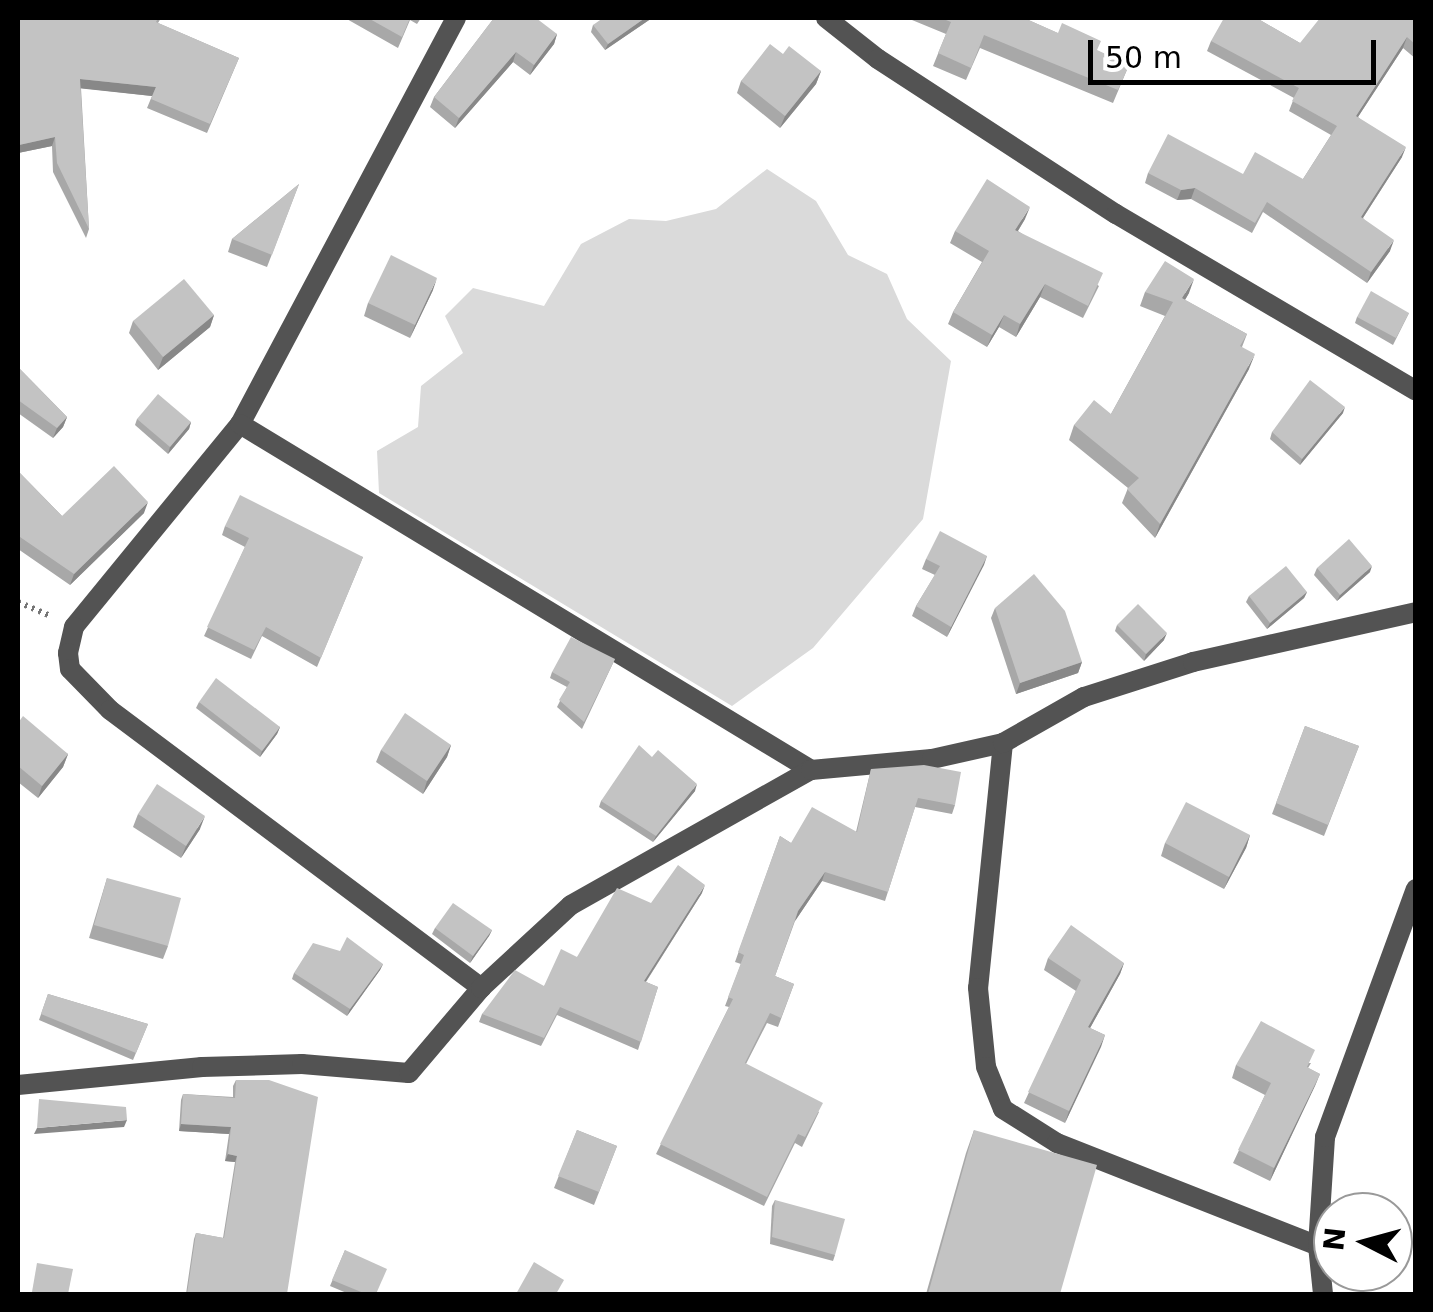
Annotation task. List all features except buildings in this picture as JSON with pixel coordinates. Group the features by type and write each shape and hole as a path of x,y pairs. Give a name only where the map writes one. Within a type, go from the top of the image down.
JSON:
{"street":[{"path":"456,18 240,424 74,627 70,669 152,744 481,988"},
{"path":"826,18 878,58 1116,214 1416,391"},
{"path":"240,424 811,770"},
{"path":"18,1085 202,1066 302,1064 408,1072 481,988 600,884 758,806 811,770 932,759 1004,743 1084,696 1193,662 1416,612"},
{"path":"1004,743 978,988 986,1067 1003,1109 1057,1142 1313,1244"},
{"path":"1322,1192 1326,1138 1416,889"}],"shaded area":[{"path":"767,169 816,201 848,255 887,274 907,319 951,361 923,519 813,648 732,706 379,493 377,451 418,427 421,386 463,353 445,316 473,288 544,306 581,244 629,219 666,221 716,209"}]}
